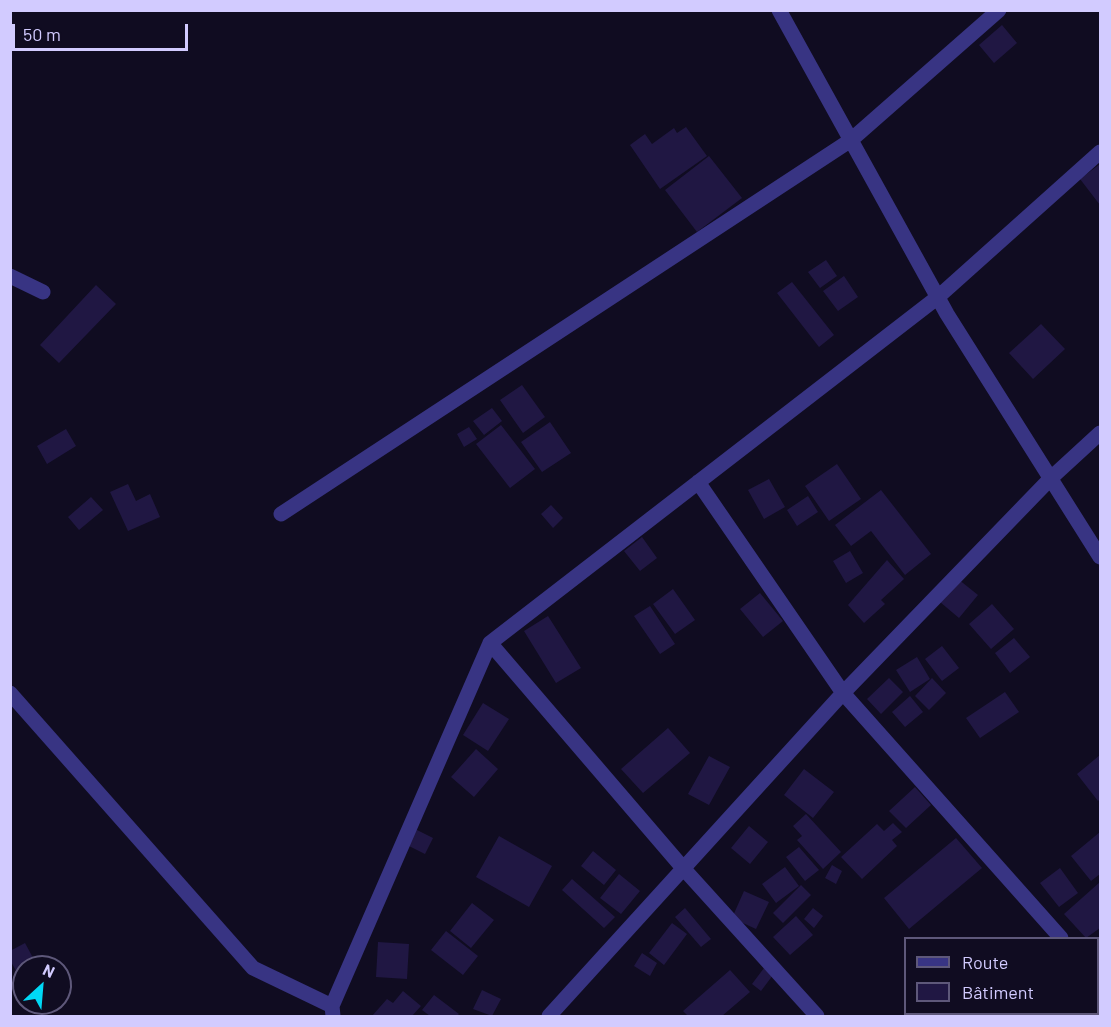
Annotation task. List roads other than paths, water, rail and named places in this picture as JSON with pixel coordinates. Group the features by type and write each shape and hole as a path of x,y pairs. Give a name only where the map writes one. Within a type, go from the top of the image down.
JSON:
{"street":[{"path":"779,10 938,297 1101,557"},
{"path":"281,514 851,140 999,10"},
{"path":"10,693 253,968 333,1012 490,643 938,297 1101,152"},
{"path":"10,276 43,292"},
{"path":"549,1017 843,693 1051,478 1101,433"},
{"path":"698,482 843,693 1059,937"},
{"path":"490,643 683,868 817,1017"}]}
